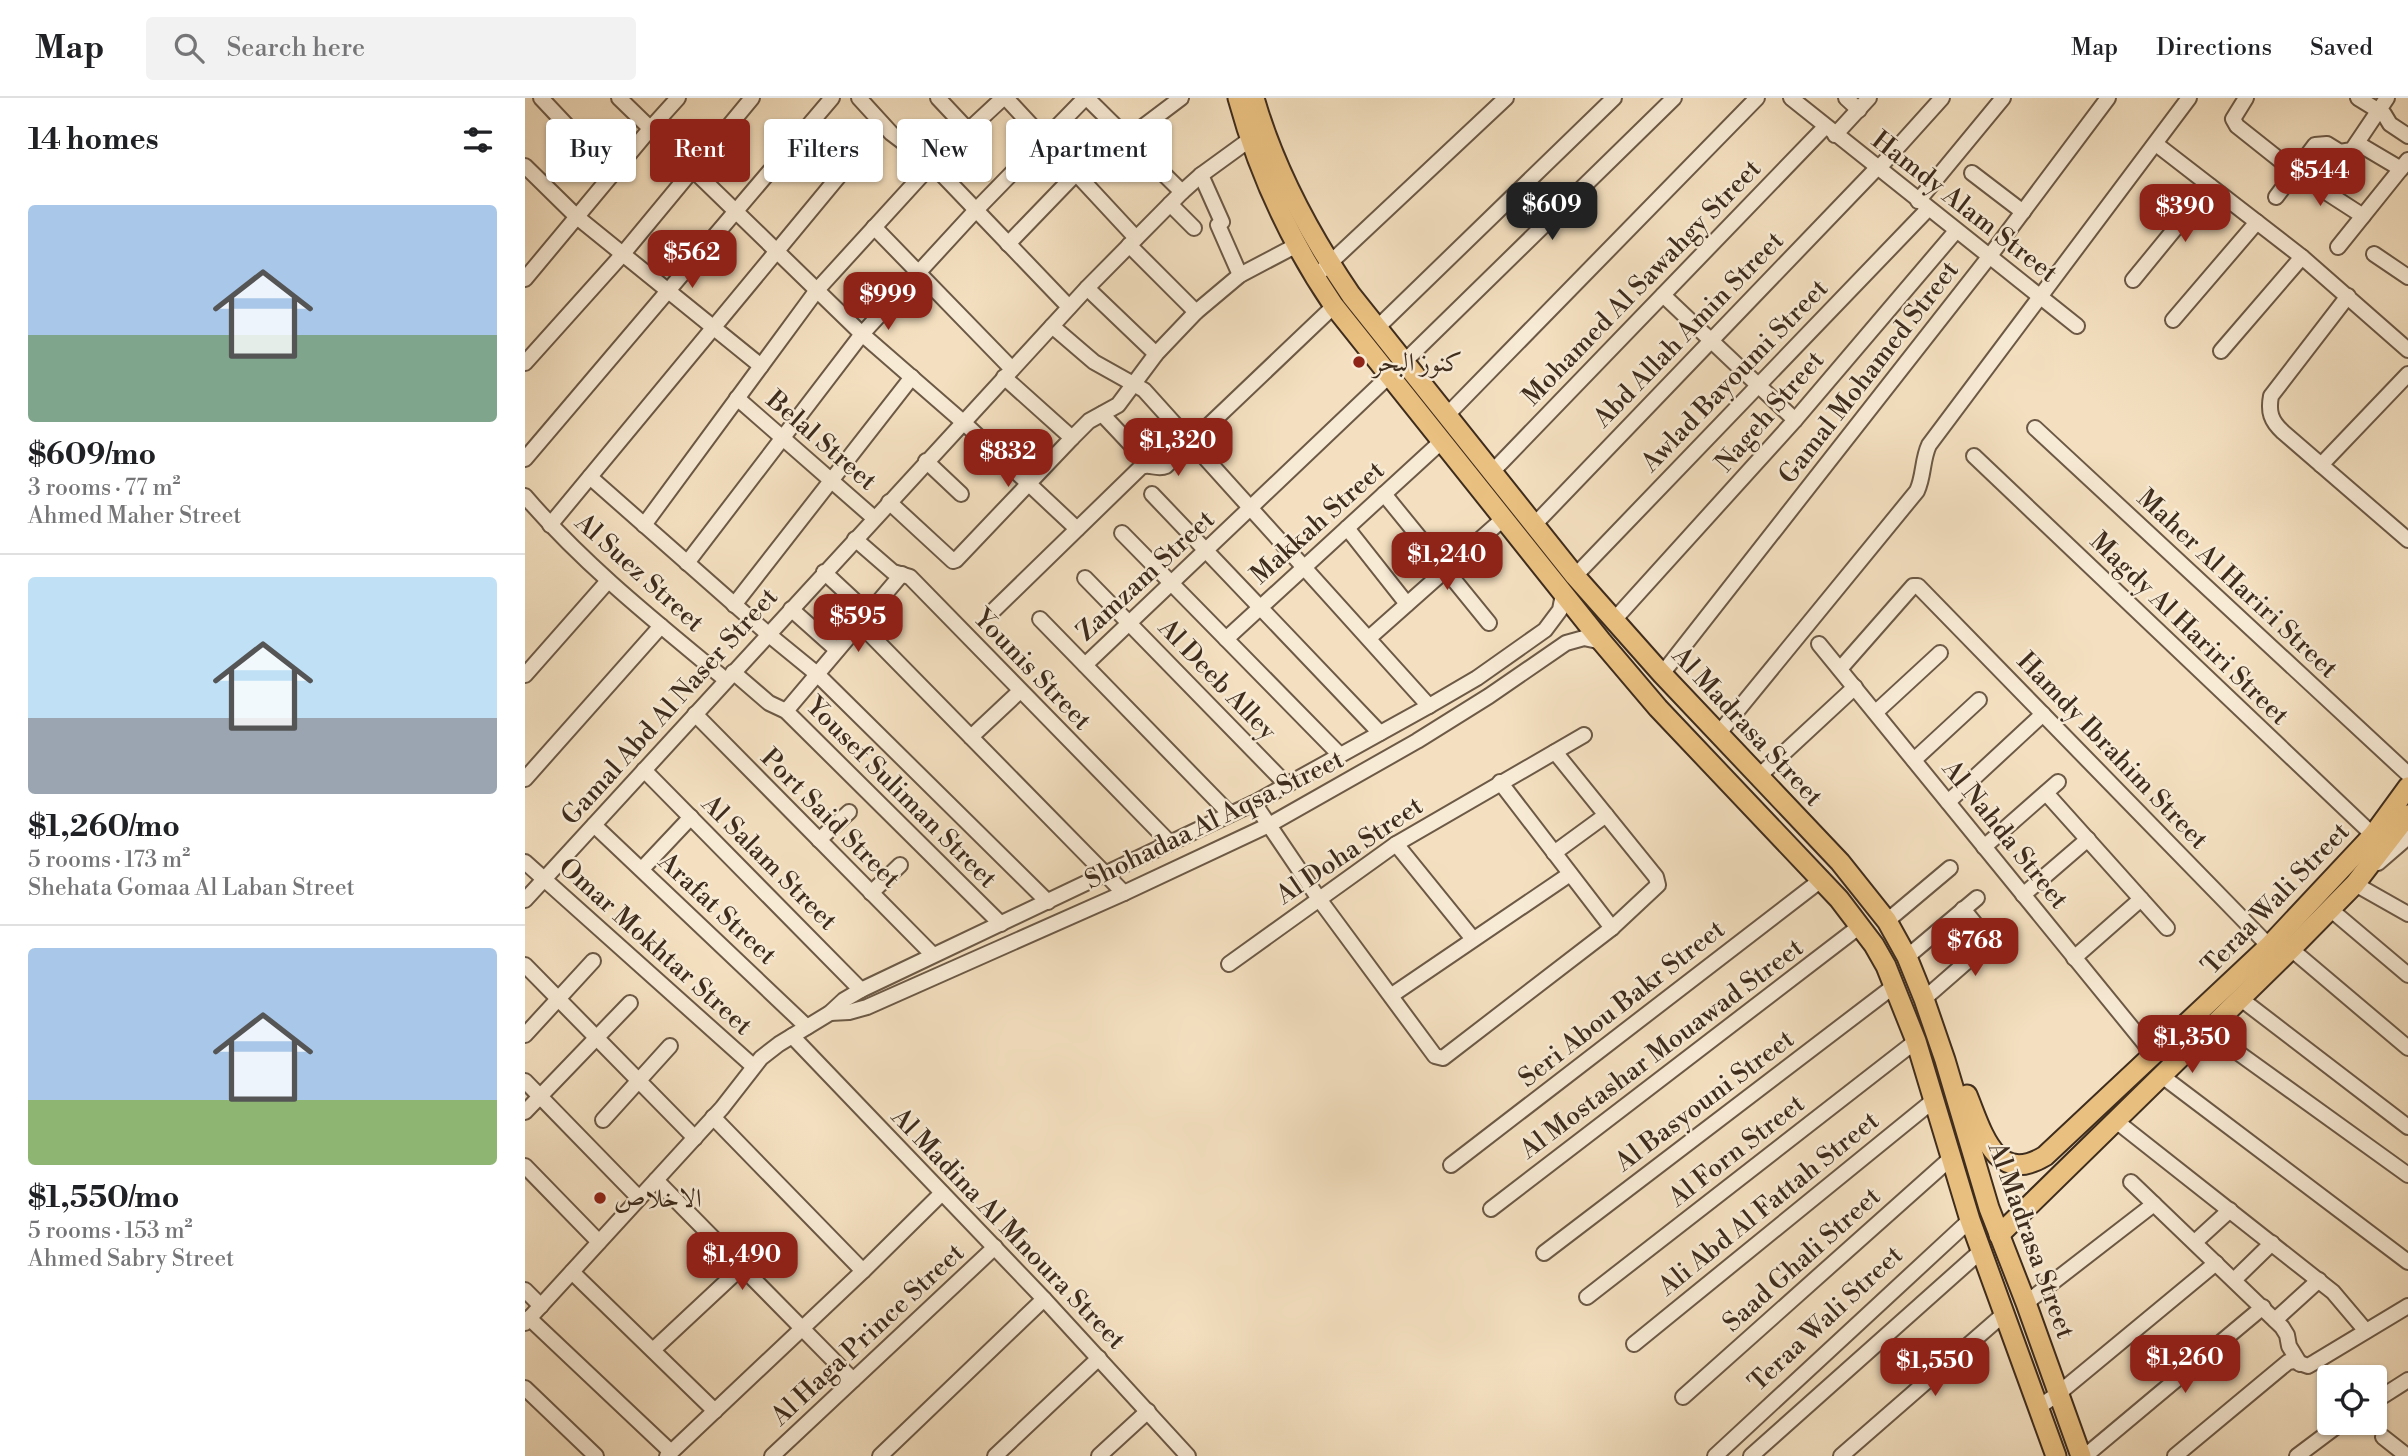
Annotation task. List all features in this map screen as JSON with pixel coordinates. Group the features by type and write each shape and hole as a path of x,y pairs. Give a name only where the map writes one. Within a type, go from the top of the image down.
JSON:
{"main road":[{"name":"Al Madrasa Street","path":"1238,98 1351,295 1575,576 1662,674 1858,883 1887,921 1924,999 1989,1208 2083,1456"},
{"name":"Al Madrasa Street","path":"1254,98 1257,135 1297,245 1334,306 1602,642 1658,708 1839,899 1880,956 1916,1041 1970,1220 2056,1456"},
{"name":"Teraa Wali Street","path":"1945,1060 1964,1090 1992,1152 2004,1161 2019,1166 2033,1164 2045,1156 2269,946 2373,835 2408,787"},
{"path":"2355,884 2408,816"},
{"path":"1839,899 1858,883"},
{"name":"Teraa Wali Street","path":"1999,1235 2355,884"}],"street":[{"path":"541,98 561,119"},
{"path":"525,279 650,129 619,98"},
{"path":"659,119 678,98"},
{"path":"735,119 752,98"},
{"path":"525,459 832,98"},
{"path":"859,98 878,119"},
{"path":"938,98 958,119"},
{"path":"980,119 1004,98 1024,119"},
{"path":"1066,119 1086,98 1108,119"},
{"path":"1315,277 1506,98"},
{"path":"1378,327 1614,98"},
{"path":"1405,360 1674,98"},
{"path":"1448,414 1757,98"},
{"name":"Hamdy Alam Street","path":"1791,98 2077,326"},
{"path":"1846,98 1859,110"},
{"name":"Mohamed Al Sawahgy Street","path":"1493,471 1663,295 1830,131 1859,110 1869,98"},
{"name":"Abd Allah Amin Street","path":"1535,524 1942,98"},
{"name":"Awlad Bayoumi Street","path":"1575,576 1758,385 1923,205 2003,98"},
{"name":"Gamal Mohamed Street","path":"1662,674 1989,257 2108,98"},
{"path":"1719,733 1917,491 1929,445 2042,298 2189,98"},
{"path":"2246,98 2233,119 2237,126 2295,172 2363,216"},
{"path":"2358,98 2388,117 2392,126 2408,136"},
{"path":"2276,197 2315,145 2327,144 2347,153 2352,150 2387,98"},
{"path":"1146,119 1177,99"},
{"path":"883,124 897,137"},
{"name":"Gamal Abd Al Naser Street","path":"525,900 1087,288 1182,192 1257,135"},
{"path":"2338,247 2404,164 2357,143"},
{"path":"2156,144 2302,257 2408,350"},
{"path":"525,166 577,217 761,366"},
{"path":"1972,173 2023,212"},
{"path":"1201,175 1222,222 1218,225 1240,275"},
{"path":"687,563 862,334 1006,180"},
{"path":"525,363 683,182"},
{"path":"705,182 862,334 963,422 1077,529"},
{"path":"550,525 834,182"},
{"path":"645,525 817,290 915,182"},
{"path":"949,182 1069,307"},
{"path":"1008,244 1067,182"},
{"path":"1083,182 1196,312"},
{"path":"1172,182 1182,192"},
{"path":"2133,280 2210,186"},
{"path":"1170,204 1194,228"},
{"path":"2173,320 2257,222"},
{"path":"874,227 1008,373 1072,438"},
{"name":"Nageh Street","path":"1613,620 1795,421 1956,231"},
{"path":"889,502 954,561 1089,421 1124,398 1133,382 1156,354 1196,312 1240,275 1297,245"},
{"path":"2374,254 2408,277"},
{"path":"2221,351 2302,257"},
{"path":"1087,288 1156,354"},
{"path":"1663,295 1795,421"},
{"path":"2348,296 2271,396 2269,410 2273,423 2408,540"},
{"path":"993,611 1141,467 1165,466 1334,306"},
{"path":"1052,326 1094,362 1144,390 1429,706"},
{"name":"Zamzam Street","path":"1085,665 1390,375"},
{"path":"2321,465 2408,375"},
{"path":"734,605 912,377"},
{"name":"Belal Street","path":"737,398 874,518"},
{"path":"1102,414 1151,466"},
{"name":"Maher Al Hariri Street","path":"2035,428 2408,774"},
{"name":"Makkah Street","path":"1226,639 1442,441"},
{"name":"Magdy Al Hariri Street","path":"1974,456 2373,835"},
{"path":"926,461 961,494"},
{"path":"590,477 768,635 817,674 1048,902"},
{"path":"1152,494 1380,733"},
{"path":"1384,494 1489,623"},
{"name":"Al Suez Street","path":"525,496 550,525 608,580 661,626 730,676"},
{"path":"1369,638 1503,519"},
{"path":"1347,528 1407,604"},
{"path":"1122,533 1340,755"},
{"name":"Younis Street","path":"855,539 890,569 910,577 1170,843"},
{"path":"824,572 971,737 1124,893"},
{"path":"786,710 902,574"},
{"name":"Al Deeb Alley","path":"1085,578 1287,785"},
{"path":"525,675 608,580"},
{"name":"Hamdy Ibrahim Street","path":"1840,670 1913,586 1918,586 2269,946"},
{"name":"Shohadaa Al Aqsa Street","path":"527,1321 695,1138 753,1066 770,1051 861,990 1254,803 1429,706 1477,678 1545,630 1560,610 1563,594"},
{"path":"792,608 837,650"},
{"path":"1040,619 1230,814"},
{"path":"525,779 661,626"},
{"name":"Shohadaa Al Aqsa Street","path":"830,1013 867,1007 1124,893 1269,825 1427,734 1489,696 1566,643 1584,638 1602,642"},
{"name":"Al Nahda Street","path":"1819,644 2154,1055"},
{"path":"1876,712 1940,653"},
{"name":"Yousef Suliman Street","path":"730,676 773,706 786,710 1001,924"},
{"path":"1759,776 1855,687"},
{"path":"971,737 1020,691"},
{"path":"1914,760 1979,700"},
{"name":"Port Said Street","path":"695,714 933,955"},
{"path":"1948,802 2043,714"},
{"name":"Al Doha Street","path":"1229,964 1396,844 1584,735"},
{"path":"1254,803 1319,899 1435,1056 1443,1058 1612,928 1658,885 1656,877 1555,752"},
{"name":"Al Salam Street","path":"644,770 861,990"},
{"path":"1500,782 1612,928"},
{"path":"1984,847 2058,782"},
{"path":"2046,793 2167,928"},
{"path":"819,840 849,812"},
{"path":"1554,853 1606,816"},
{"path":"642,869 691,817"},
{"name":"Arafat Street","path":"594,825 807,1027"},
{"name":"Teraa Wali Street","path":"2355,884 2408,838"},
{"path":"2023,895 2088,839"},
{"path":"1396,844 1473,939"},
{"name":"Omar Mokhtar Street","path":"525,862 753,1066"},
{"path":"871,892 899,865"},
{"path":"1887,921 1949,868"},
{"path":"1392,995 1570,873"},
{"name":"Seri Abou Bakr Street","path":"1451,1165 1821,880"},
{"path":"2355,884 2408,914"},
{"path":"1906,957 1977,898"},
{"path":"2074,958 2141,899"},
{"path":"1963,909 1990,942"},
{"path":"2330,909 2408,975"},
{"name":"Al Mostashar Mouawad Street","path":"1491,1209 1860,926"},
{"path":"1924,999 2003,930"},
{"path":"2291,949 2408,1048"},
{"path":"525,1035 593,961"},
{"path":"525,965 695,1138"},
{"name":"Al Basyouni Street","path":"1543,1253 1894,986"},
{"path":"2241,999 2408,1127"},
{"path":"525,1112 630,1003"},
{"path":"2208,1031 2408,1175"},
{"name":"Al Madina Al Mnoura Street","path":"792,1036 1100,1358 1188,1456"},
{"name":"Al Forn Street","path":"1587,1297 1916,1041"},
{"path":"603,1120 670,1046"},
{"path":"2162,1076 2408,1262"},
{"path":"525,1081 639,1198"},
{"name":"Ali Abd Al Fattah Street","path":"1634,1344 1934,1100"},
{"path":"713,1117 863,1271"},
{"path":"2116,1121 2319,1280 2333,1292 2366,1331"},
{"name":"Saad Ghali Street","path":"1683,1397 1951,1158"},
{"path":"525,1166 599,1242"},
{"path":"656,1180 853,1380"},
{"path":"2131,1182 2263,1307 2285,1331 2289,1346 2300,1364"},
{"path":"527,1321 669,1454 942,1193"},
{"path":"2026,1303 2154,1204"},
{"path":"2195,1242 2230,1210"},
{"name":"Teraa Wali Street","path":"1714,1456 1970,1220"},
{"path":"2234,1280 2272,1243"},
{"name":"Al Haga Prince Street","path":"772,1456 995,1247"},
{"name":"Teraa Wali Street","path":"1751,1456 1982,1250"},
{"path":"2039,1407 2216,1263"},
{"path":"653,1350 742,1267"},
{"path":"572,1272 715,1411"},
{"path":"2275,1320 2319,1280"},
{"path":"525,1290 541,1306"},
{"path":"880,1456 1044,1299"},
{"path":"2175,1456 2288,1362 2294,1361 2308,1366 2408,1306"},
{"path":"2083,1456 2263,1307"},
{"path":"1841,1456 2005,1313"},
{"path":"995,1456 1100,1358"},
{"path":"2387,1393 2408,1380"},
{"path":"525,1388 596,1456"},
{"path":"1099,1456 1148,1411"},
{"path":"2297,1456 2325,1435"},
{"path":"2383,1437 2407,1456"}],"place":[{"name":"كنوز البحر","path":"1359,362"},
{"name":"الاخلاص","path":"600,1198"}]}
